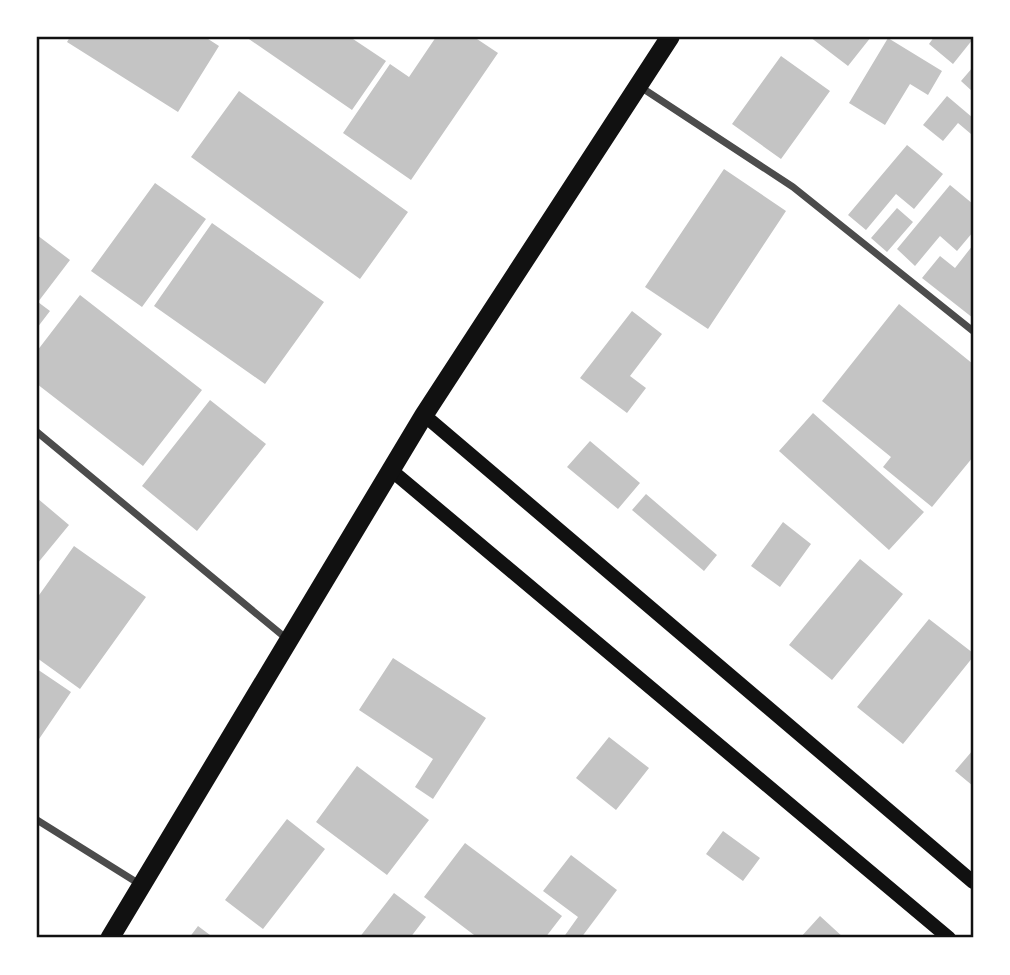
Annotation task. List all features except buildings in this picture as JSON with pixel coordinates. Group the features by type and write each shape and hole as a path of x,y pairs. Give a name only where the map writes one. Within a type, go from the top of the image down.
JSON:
{"highway":[{"path":"110,938 424,415 670,37"}],"main road":[{"path":"424,415 973,882"},
{"path":"391,470 949,938"}],"street":[{"path":"638,85 793,187 973,331"},
{"path":"37,432 288,640"},
{"path":"37,820 142,885"}]}
